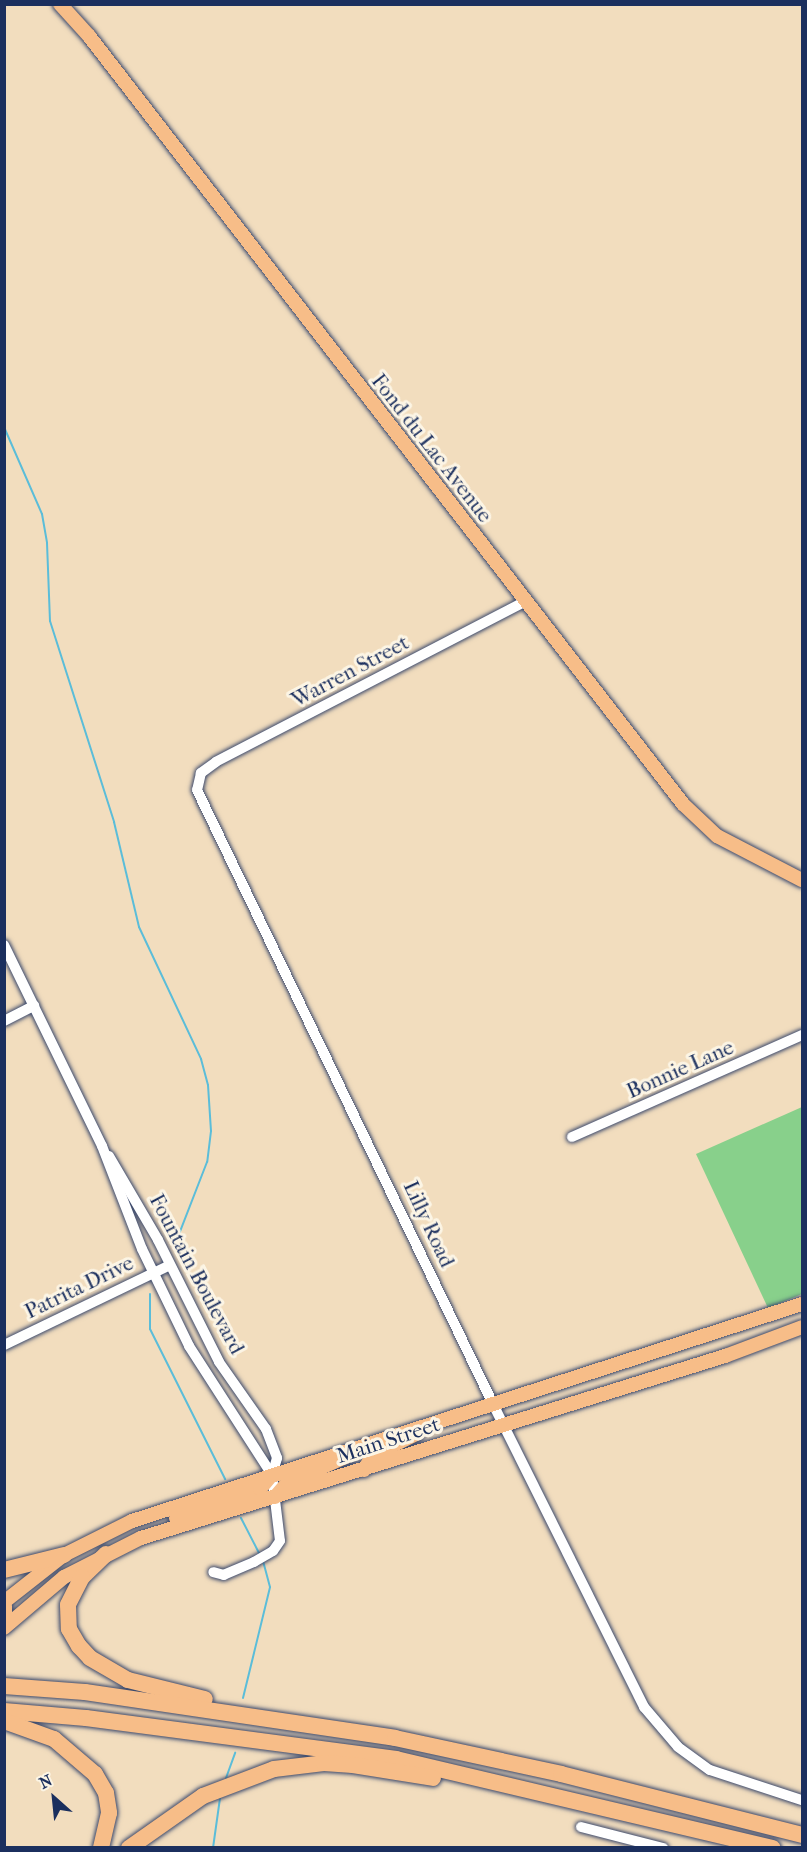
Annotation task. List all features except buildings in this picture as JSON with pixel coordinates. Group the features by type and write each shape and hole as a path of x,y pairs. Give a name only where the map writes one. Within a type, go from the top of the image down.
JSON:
{"highway":[{"path":"111,1551 82,1577 68,1605 69,1629 84,1653 114,1674 139,1684 302,1722 561,1774 802,1835"},
{"path":"4,1570 64,1555"},
{"path":"4,1604 4,1615"},
{"path":"4,1686 85,1692 302,1722"},
{"path":"4,1711 86,1718 396,1759 559,1794 773,1848"},
{"path":"4,1721 54,1739 95,1774 106,1793 109,1813 100,1848"},
{"path":"129,1848 225,1786 274,1769 324,1763 386,1769 497,1790 559,1794"}],"main road":[{"name":"Fond du Lac Avenue","path":"60,4 89,36 427,477 698,821 731,845 802,880"},
{"name":"Main Street","path":"4,1604 64,1555 132,1521 366,1444 697,1340 802,1304"},
{"name":"Main Street","path":"4,1628 64,1577 111,1551 704,1362 802,1327"},
{"path":"697,1340 704,1362"},
{"path":"364,1470 372,1456 412,1438 432,1423"},
{"path":"275,1497 287,1483 326,1469 366,1444"},
{"path":"111,1551 137,1531 260,1489 272,1475"}],"street":[{"name":"Warren Street","path":"197,782 201,773 216,762 526,601"},
{"name":"Lilly Road","path":"197,782 209,818 503,1425 630,1681 660,1729 699,1763 737,1782 802,1800"},
{"name":"Fountain Boulevard","path":"4,945 102,1146 153,1273 197,1360 272,1475"},
{"path":"4,1021 34,1006"},
{"name":"Bonnie Lane","path":"572,1137 802,1035"},
{"name":"Fountain Boulevard","path":"102,1146 122,1175 219,1362 266,1429 277,1458 272,1475"},
{"name":"Patrita Drive","path":"4,1345 170,1265"},
{"path":"213,1572 224,1575 254,1562 269,1554 280,1541 281,1533 272,1475"},
{"path":"581,1827 663,1848"}],"green space":[{"path":"802,1107 802,1294 768,1308 696,1154"}],"waterway":[{"path":"4,427 42,514 47,543 50,621 114,822 139,927 201,1059 208,1085 211,1131 207,1162 176,1242"},
{"path":"150,1294 150,1329 225,1479"},
{"path":"241,1518 260,1555"},
{"path":"243,1698 270,1587 263,1560"},
{"path":"226,1778 235,1753"},
{"path":"213,1848 220,1798"}]}
